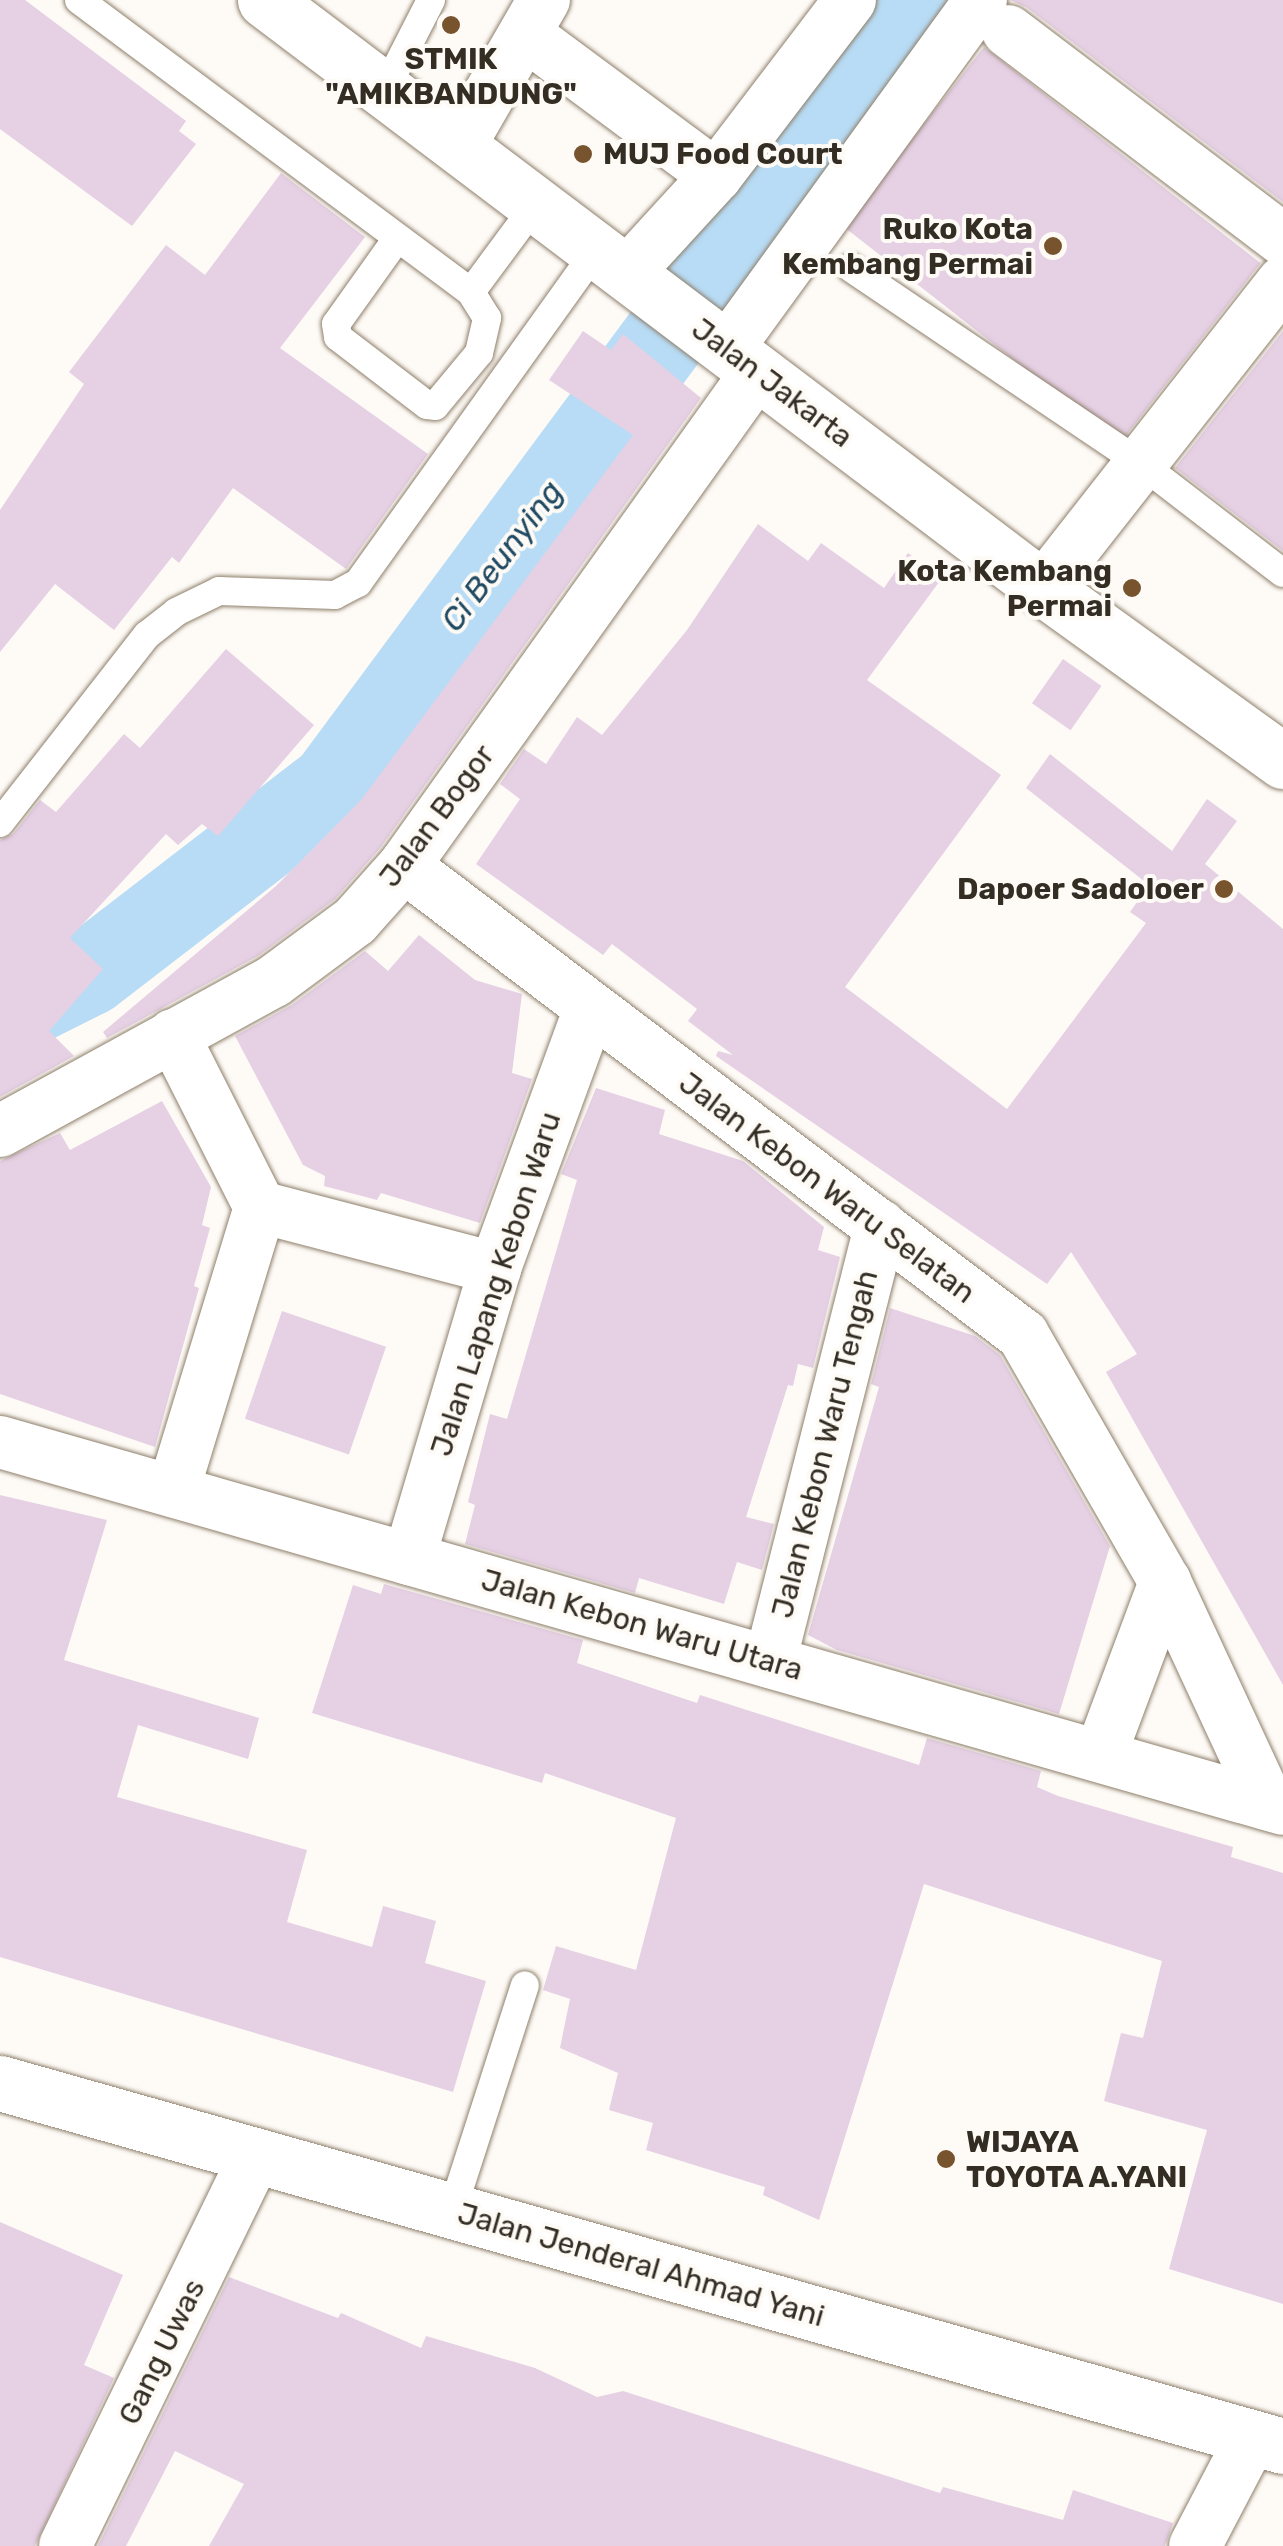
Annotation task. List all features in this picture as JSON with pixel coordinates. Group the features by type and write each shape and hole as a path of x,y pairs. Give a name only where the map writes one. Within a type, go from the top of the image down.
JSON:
{"main road":[{"name":"Jalan Jakarta","path":"265,0 1043,588 1283,761"},
{"name":"Jalan Jenderal Ahmad Yani","path":"0,2082 1268,2442"}],"street":[{"path":"620,268 716,176 850,0"},
{"path":"994,15 1283,240"},
{"name":"Jalan Bogor","path":"0,1131 318,954 404,866 734,354 994,15"},
{"path":"460,147 534,17 716,176"},
{"path":"1043,588 1283,282"},
{"name":"Jalan Kebon Waru Selatan","path":"404,866 589,1011 1023,1335 1166,1582 1275,1807"},
{"name":"Jalan Lapang Kebon Waru","path":"410,1559 495,1268 589,1011"},
{"path":"173,1035 260,1206 174,1491"},
{"path":"260,1206 495,1268"},
{"name":"Jalan Kebon Waru Tengah","path":"770,1662 880,1226"},
{"name":"Jalan Kebon Waru Utara","path":"0,1442 1275,1807"},
{"path":"1100,1756 1166,1582"},
{"name":"Gang Uwas","path":"64,2546 255,2156"},
{"path":"1196,2546 1268,2442"}],"lane":[{"path":"78,0 471,292 487,318 479,353 435,406 427,406 338,337 338,314 396,240"},
{"path":"386,90 432,0"},
{"path":"471,292 536,204"},
{"path":"0,824 147,635 176,612 219,591 335,595 358,583 620,268"},
{"path":"851,268 1140,463 1283,573"},
{"path":"452,2211 525,1985"}],"building":[{"path":"0,0 25,0 186,121 179,131 196,144 132,226 0,129"},
{"path":"1010,0 1283,0 1283,202 1026,7"},
{"name":"Ruko Kota Kembang Permai","path":"984,47 1261,263 1120,443 844,227"},
{"path":"281,173 365,237 280,348 428,454 346,569 233,488 179,563 172,557 114,630 55,584 0,652 0,510 84,384 69,372 166,245 205,275"},
{"path":"583,331 611,350 623,334 701,398 381,847 335,899 258,956 107,1038 103,1032 276,886 361,800 633,435 549,380"},
{"path":"1283,331 1283,551 1175,468"},
{"path":"758,524 808,561 821,543 884,588 908,553 942,578 867,680 1001,775 845,987 1007,1109 1146,923 1130,912 1149,885 1026,788 1050,754 1172,851 1207,799 1237,821 1205,864 1283,929 1283,1685 1106,1372 1137,1354 1071,1252 1047,1284 716,1056 718,1051 733,1055 688,1021 697,1009 612,944 603,955 476,864 520,799 500,784 524,749 546,764 577,717 602,735 687,630"},
{"path":"226,649 314,725 218,836 202,824 178,845 166,834 70,938 103,969 49,1031 74,1056 0,1097 0,840 13,834 40,800 56,812 124,734 140,748"},
{"path":"1063,659 1102,686 1071,730 1032,703"},
{"path":"419,935 475,980 522,994 512,1073 532,1079 480,1223 381,1193 377,1200 324,1186 325,1176 303,1165 235,1036 292,1005 365,951 388,971"},
{"path":"596,1088 665,1110 659,1134 743,1161 824,1227 818,1250 840,1257 813,1368 798,1364 793,1386 788,1385 746,1517 774,1524 762,1570 737,1562 724,1604 639,1578 635,1593 465,1544 475,1505 468,1502 490,1414 507,1419 577,1180 561,1174"},
{"path":"162,1101 211,1187 202,1225 210,1228 194,1286 199,1288 155,1447 0,1394 0,1161 60,1133 70,1150"},
{"path":"890,1308 975,1336 1000,1355 1110,1546 1059,1714 837,1650 808,1635 879,1387 871,1384"},
{"path":"282,1311 386,1347 349,1455 245,1419"},
{"path":"0,1495 107,1520 64,1660 259,1718 248,1759 138,1725 117,1797 307,1850 287,1922 372,1947 383,1906 436,1921 425,1963 486,1981 453,2092 0,1957"},
{"path":"384,1584 583,1640 577,1663 697,1703 700,1695 919,1765 927,1738 1041,1771 1037,1787 1058,1796 1233,1847 1231,1857 1283,1873 1283,2304 1169,2269 1207,2130 1104,2101 1121,2033 1143,2038 1162,1961 924,1884 819,2220 763,2195 765,2187 646,2150 653,2123 609,2110 618,2073 560,2048 570,1999 543,1990 556,1946 636,1970 676,1818 545,1773 542,1783 312,1713 353,1585 381,1594"},
{"path":"0,2222 123,2275 84,2365 114,2378 35,2546 0,2546"},
{"path":"229,2277 338,2318 341,2313 421,2348 426,2336 535,2368 597,2397 623,2391 940,2493 943,2487 1063,2520 1073,2490 1173,2523 1165,2546 209,2546 244,2484 175,2451 126,2546 98,2546"}],"waterway":[{"name":"Ci Beunying","path":"0,1017 88,973 332,785 914,0"}],"place":[{"name":"STMIK \"AMIKBANDUNG\"","path":"451,25"},
{"name":"MUJ Food Court","path":"583,154"},
{"name":"Ruko Kota Kembang Permai","path":"1053,246"},
{"name":"Kota Kembang Permai","path":"1132,588"},
{"name":"Dapoer Sadoloer","path":"1224,889"},
{"name":"WIJAYA TOYOTA A.YANI","path":"946,2159"}]}
